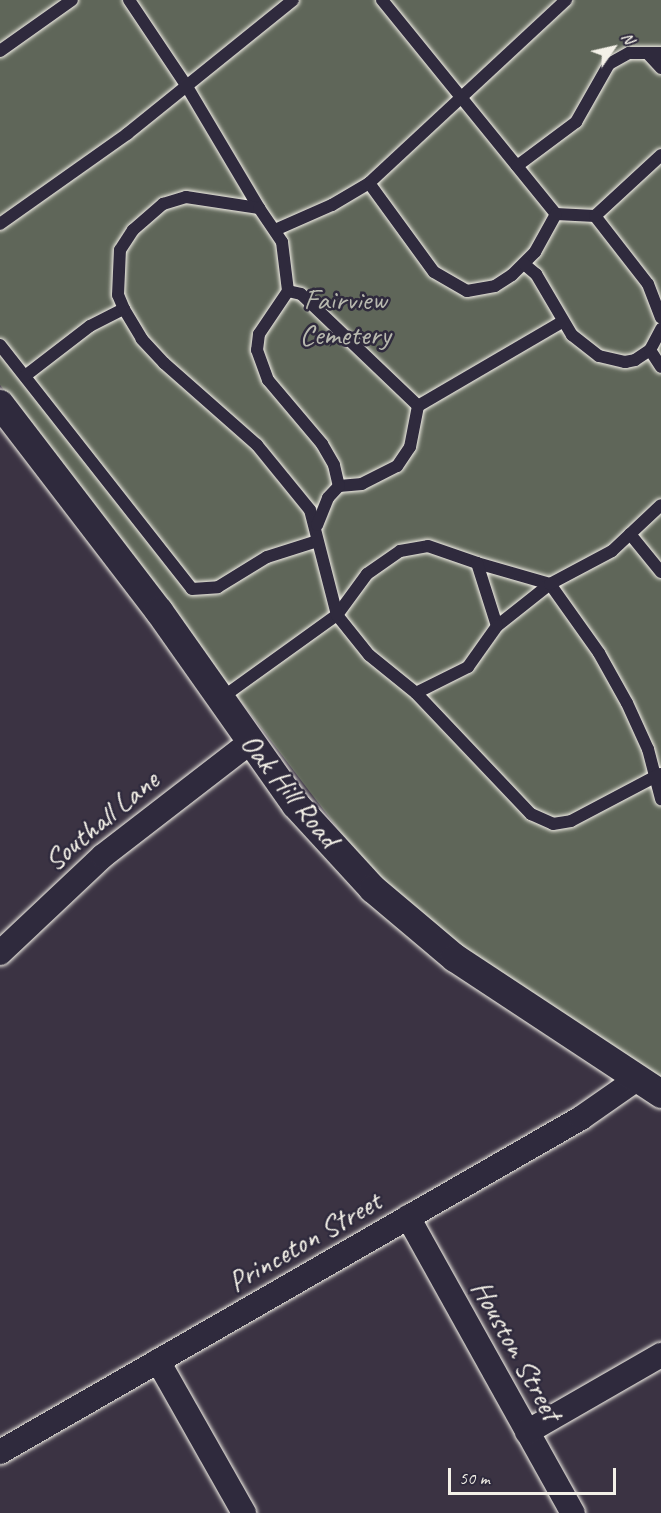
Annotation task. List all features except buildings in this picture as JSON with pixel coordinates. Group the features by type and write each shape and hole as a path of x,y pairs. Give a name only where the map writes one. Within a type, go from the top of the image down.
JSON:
{"street":[{"name":"Oak Hill Road","path":"0,404 159,611 249,743 312,824 404,918 455,958 661,1094"},
{"name":"Southall Lane","path":"0,953 103,856 249,743"},
{"name":"Princeton Street","path":"0,1452 581,1118 637,1079"},
{"name":"Houston Street","path":"408,1217 573,1513"},
{"path":"527,1432 661,1355"},
{"path":"158,1362 244,1513"}],"lane":[{"path":"0,51 72,0"},
{"path":"129,0 186,85 259,208 282,242 288,291 259,334 260,362 268,380 322,444 334,465 339,486"},
{"path":"0,224 127,134 293,0"},
{"path":"382,0 556,214 595,216 661,155"},
{"path":"275,230 332,205 369,183 566,0"},
{"path":"518,166 576,122 609,64 629,53 661,52"},
{"path":"648,54 661,68"},
{"path":"369,183 417,253 453,286 473,291 495,286 524,264 556,214"},
{"path":"259,208 186,197 164,204 147,215 133,230 119,257 118,295 142,339 164,363 282,472 317,525"},
{"path":"595,216 648,284 661,318"},
{"path":"524,264 536,274 562,322 582,345 608,360 635,360 650,350 661,329"},
{"path":"288,291 301,294 418,406"},
{"path":"25,376 90,326 124,309"},
{"path":"562,322 418,406 410,447 397,466 362,483 339,486 328,498 317,525 317,541 332,583 337,615 369,655 416,693 531,813 547,822 571,821 658,775"},
{"path":"0,345 192,589 198,592 218,587 267,557 317,541"},
{"path":"650,350 661,367"},
{"path":"416,693 468,667 497,626 550,584 612,551 661,505"},
{"path":"630,534 661,572"},
{"path":"220,699 337,615 367,574 400,551 428,546 550,584 618,685 658,775 661,799"},
{"path":"477,562 497,626"}],"green space":[{"name":"Fairview Cemetery","path":"0,0 661,0 661,1088 412,926 0,385"}]}
